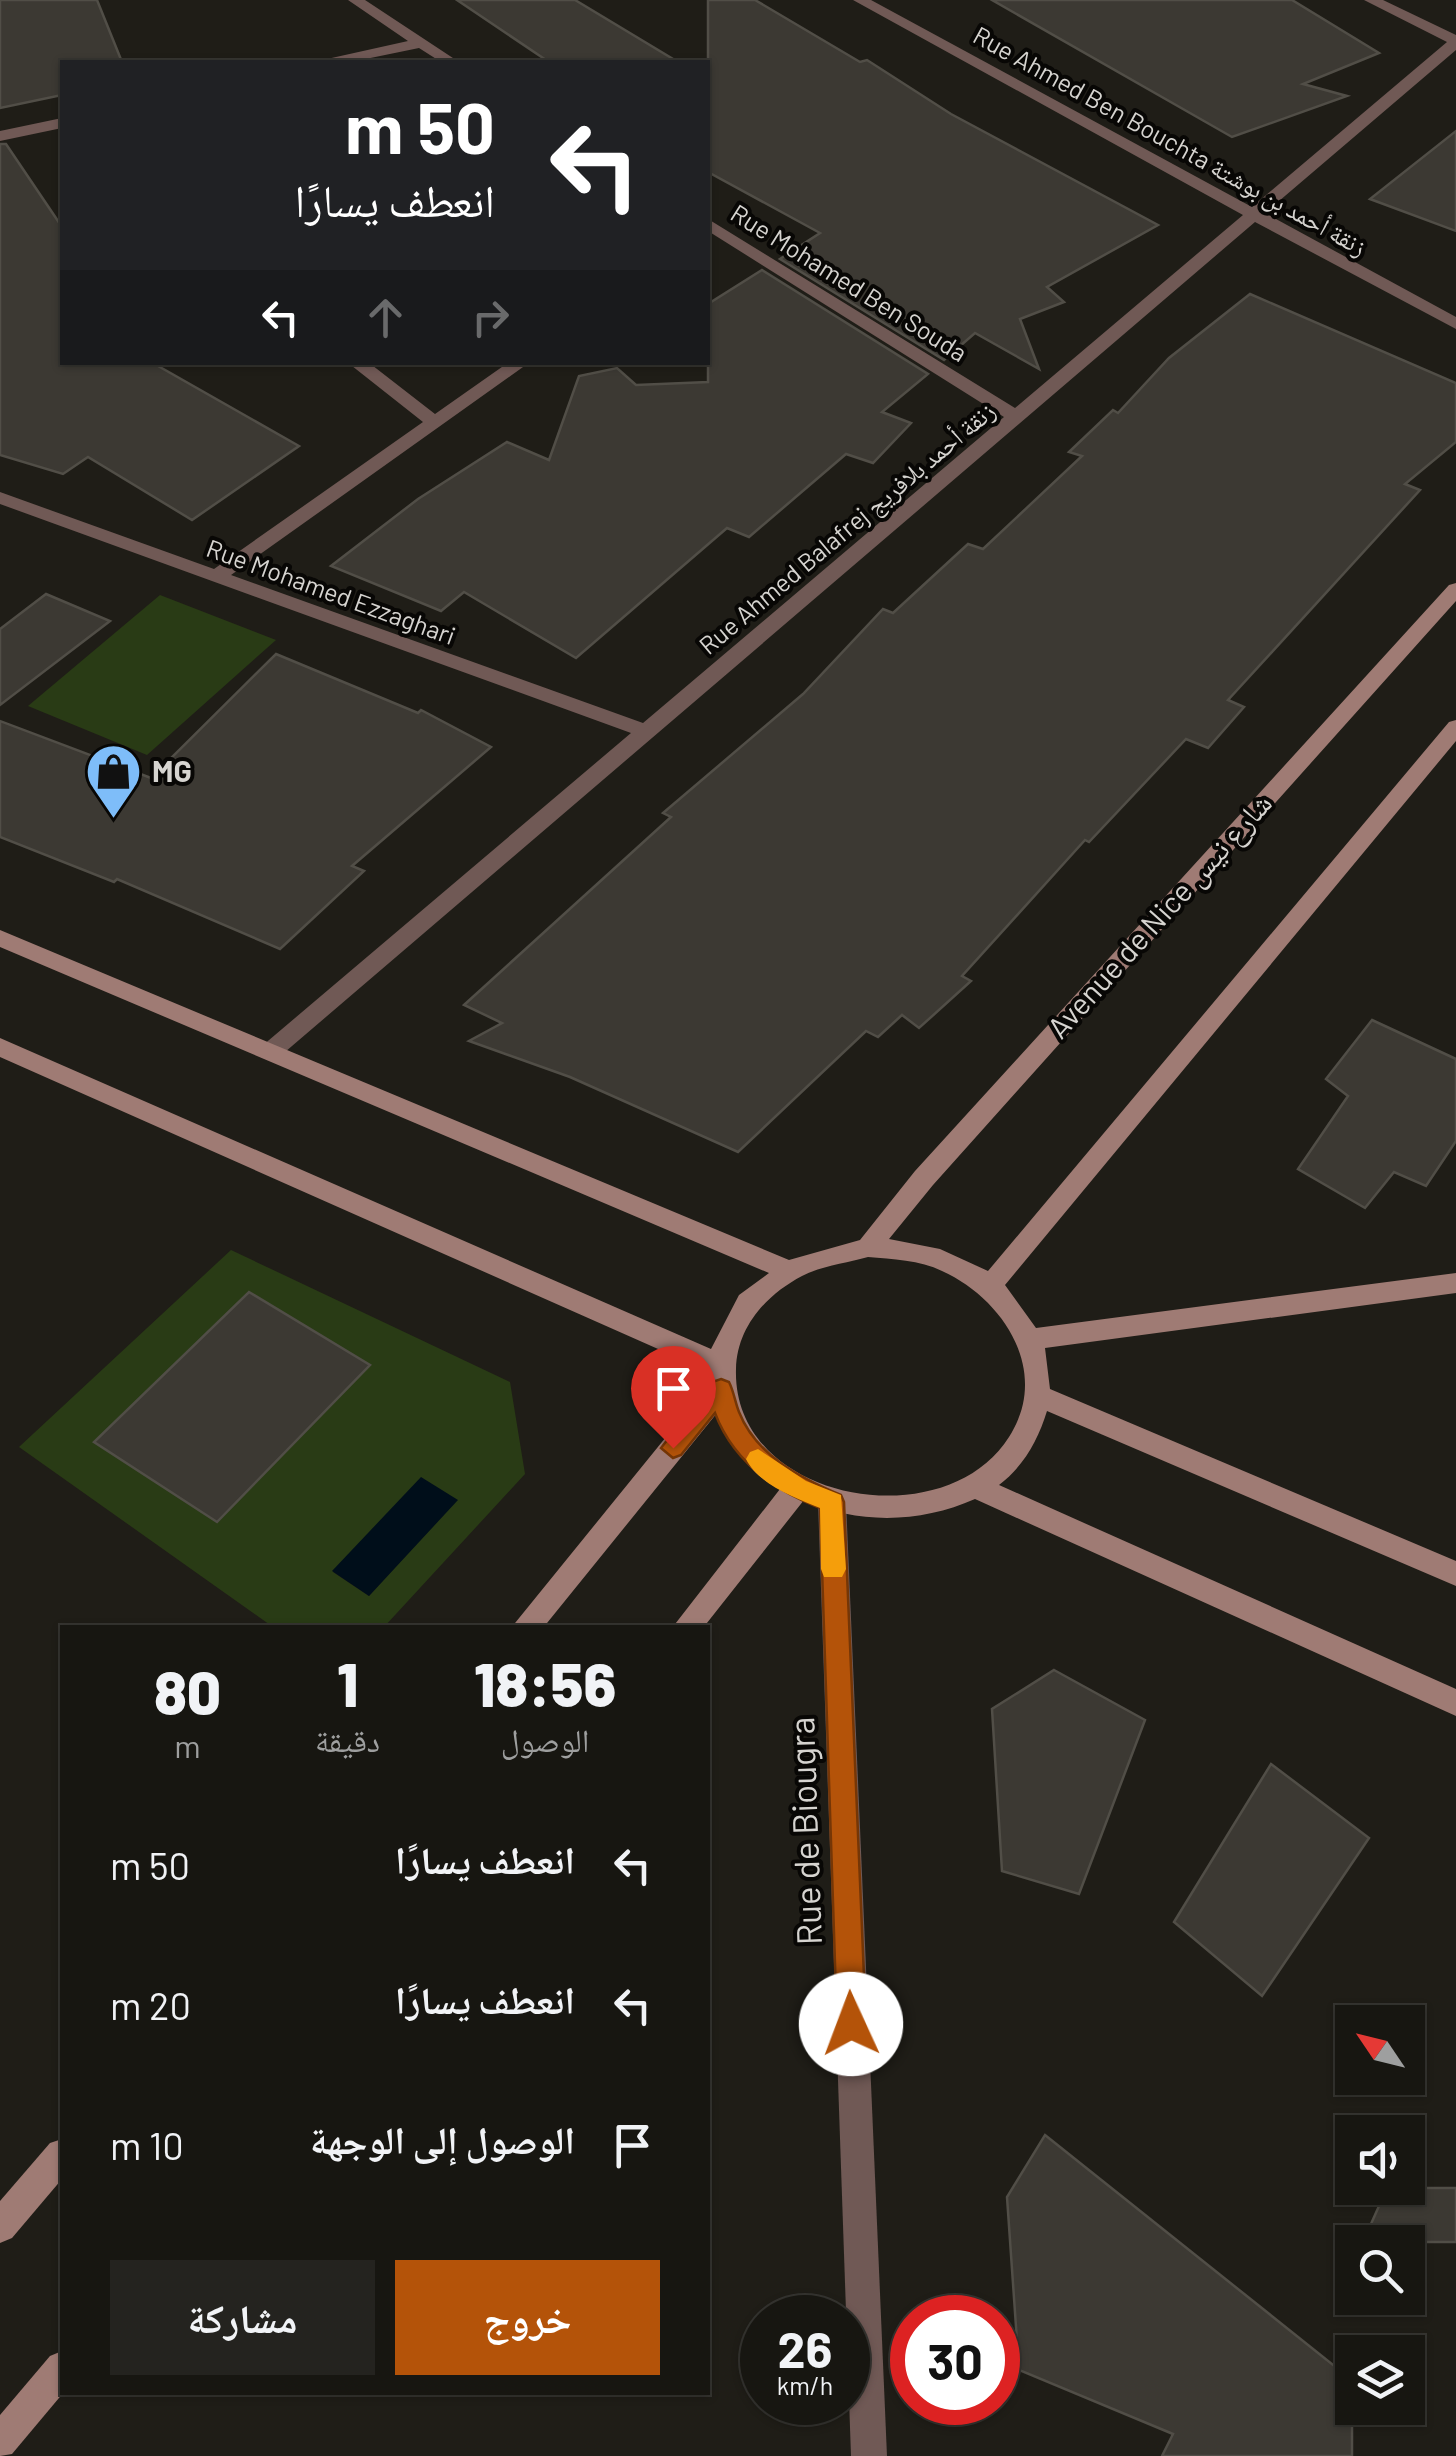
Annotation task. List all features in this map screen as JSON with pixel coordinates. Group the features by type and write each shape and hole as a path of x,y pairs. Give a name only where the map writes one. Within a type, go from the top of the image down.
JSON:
{"main road":[{"name":"Avenue de Nice شارع نيس","path":"868,1247 924,1178 1456,588"},
{"path":"990,1286 1456,727"},
{"path":"0,938 786,1269"},
{"path":"0,1047 719,1376"},
{"path":"868,1247 912,1251 953,1264 990,1286 1014,1310 1031,1339 1039,1368 1039,1396 1029,1431 1008,1462 974,1486 926,1505 870,1509 832,1502 797,1488 755,1457 728,1417 719,1376 730,1324 754,1293 786,1269 825,1253 868,1247"},
{"path":"1031,1339 1456,1282"},
{"path":"527,1625 719,1376"},
{"path":"1039,1396 1456,1574"},
{"path":"974,1486 1456,1703"},
{"path":"688,1625 797,1488"},
{"path":"0,2226 60,2157"},
{"path":"0,2442 60,2370"}],"street":[{"path":"355,0 448,60"},
{"name":"Rue Ahmed Ben Bouchta زنقة أحمد بن بوشتة","path":"860,0 1251,216 1456,324"},
{"path":"1371,0 1456,42"},
{"name":"Rue Ahmed Balafrej زنقة أحمد بلافريج","path":"270,1052 1456,42"},
{"path":"341,60 420,43"},
{"path":"0,136 55,124"},
{"name":"Rue Mohamed Ben Souda","path":"710,228 1016,417"},
{"path":"360,365 435,423"},
{"path":"215,577 517,365"},
{"name":"Rue Mohamed Ezzaghari","path":"0,498 646,732"},
{"name":"Rue de Biougra","path":"832,1502 869,2456"}],"green space":[{"path":"160,595 276,640 147,755 28,706"},
{"path":"231,1250 510,1382 525,1474 386,1625 270,1625 19,1447","holes":["249,1292 369,1365 218,1522 95,1442","457,1500 369,1596 333,1572"]}],"water":[{"path":"421,1477 458,1500 369,1596 332,1571"}],"building":[{"path":"0,0 97,0 121,60 60,60 60,95 0,108"},
{"path":"457,0 575,0 675,60 546,60"},
{"path":"708,0 755,0 860,62 867,60 951,114 1158,225 1047,287 1064,302 1020,319 1039,369 975,333 944,360 780,259 820,233 710,173"},
{"path":"992,0 1292,0 1379,53 1303,84 1347,96 1232,137"},
{"path":"1456,131 1456,231 1370,199"},
{"path":"0,144 6,144 60,224 60,365 156,365 299,446 192,520 88,457 63,474 0,455"},
{"path":"762,270 928,374 882,412 911,423 873,463 846,454 749,537 727,528 576,658 464,592 441,611 331,566 418,499 507,442 549,460 579,376 617,368 636,385 708,382 710,303"},
{"path":"1250,294 1456,383 1456,442 1405,484 1420,490 1228,700 1244,707 1208,748 1186,739 1089,842 1085,840 962,976 971,981 919,1028 902,1015 878,1037 866,1031 738,1152 570,1077 469,1041 502,1023 464,1005 671,817 663,813 803,694 883,609 893,613 968,544 983,549 1082,456 1069,452 1113,410 1118,413 1169,358"},
{"path":"46,594 110,621 0,705 0,629"},
{"path":"276,654 418,713 421,710 491,747 352,866 364,871 280,949 117,879 114,882 0,837 0,721 151,778"},
{"path":"1372,1020 1456,1059 1456,1141 1426,1186 1394,1172 1365,1208 1298,1169 1348,1096 1326,1079"},
{"path":"249,1292 370,1365 217,1522 94,1442"},
{"path":"1054,1670 1145,1720 1079,1894 1002,1871 992,1709"},
{"path":"1271,1764 1369,1838 1262,1996 1174,1922"},
{"path":"1045,2135 1335,2366 1335,2425 1352,2425 1352,2456 1162,2456 1173,2434 1020,2370 1020,2295 1014,2295 1007,2197"},
{"path":"1425,2188 1456,2188 1456,2242 1425,2242 1425,2225 1371,2225 1379,2205 1425,2205"}],"slow traffic":[{"path":"758,1459 797,1488 832,1502 833,1569"}],"place":[{"name":"MG","path":"113,821"}],"route":[{"path":"673,1448 721,1389 728,1417 755,1457 797,1488 832,1502 851,2024"}]}
